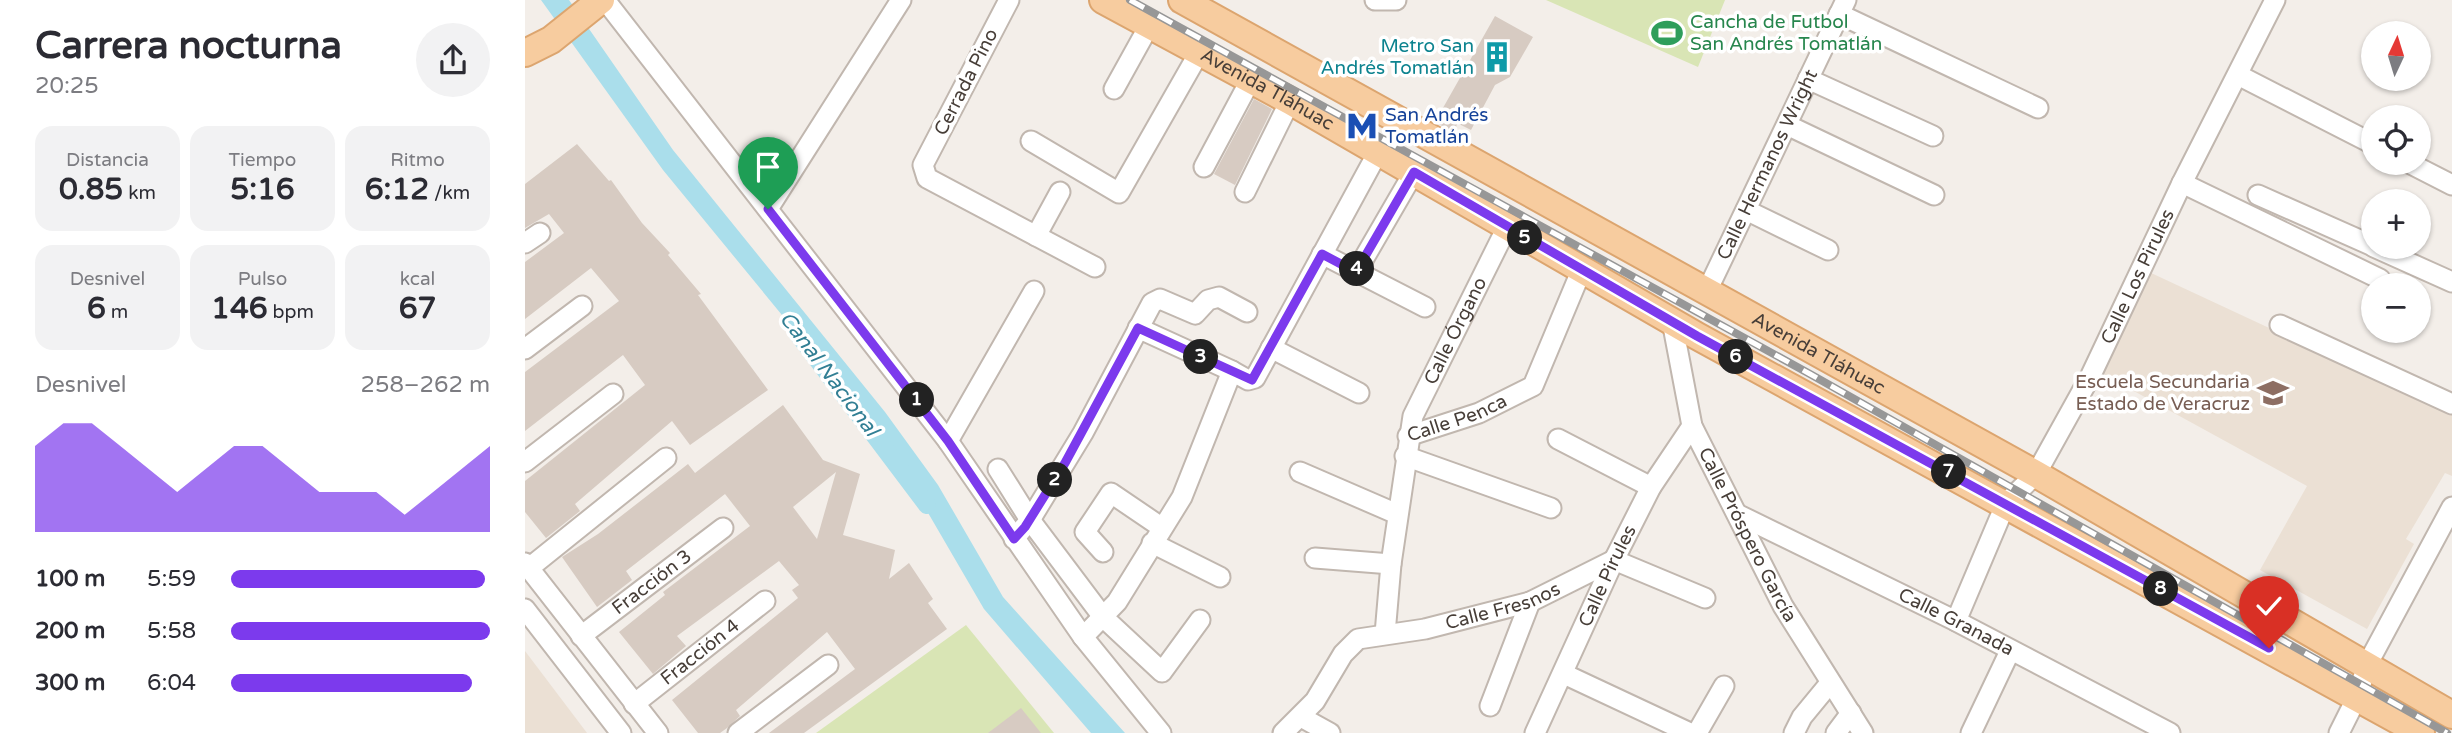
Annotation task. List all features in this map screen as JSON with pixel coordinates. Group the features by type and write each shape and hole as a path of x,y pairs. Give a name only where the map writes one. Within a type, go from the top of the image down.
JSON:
{"main road":[{"name":"Avenida Tláhuac","path":"1103,0 1290,101 1672,321 2421,733"},
{"path":"525,53 551,40 600,2"},
{"name":"Avenida Tláhuac","path":"1191,2 2036,474 2452,715"},
{"path":"1550,251 1569,215"}],"street":[{"path":"768,209 901,0"},
{"name":"Cerrada Pino","path":"1009,0 923,165 927,178 1036,236"},
{"path":"1375,0 1396,0"},
{"name":"Calle Los Pirules","path":"1956,621 2006,503 2036,474 2091,375 2182,183 2275,0"},
{"path":"600,2 768,209 948,441 1083,637 1161,733"},
{"path":"1843,7 2038,108"},
{"name":"Calle Hermanos Wright","path":"1707,291 1843,7"},
{"path":"1114,89 1150,24"},
{"path":"1031,141 1119,193 1200,51"},
{"path":"2238,75 2361,138"},
{"path":"1204,167 1251,79"},
{"path":"1808,79 1933,136"},
{"path":"1245,192 1290,101"},
{"path":"1787,125 1934,195"},
{"path":"1138,328 1252,380 1378,152"},
{"path":"1356,272 1414,172"},
{"path":"2431,174 2452,185"},
{"path":"2182,183 2368,273"},
{"path":"1060,192 1036,236 1095,267"},
{"path":"2258,195 2361,242"},
{"path":"1746,210 1828,250"},
{"name":"Calle Órgano","path":"1408,436 1428,383 1507,228"},
{"path":"1322,254 1425,307"},
{"path":"2400,259 2452,282"},
{"name":"Calle Penca","path":"1385,634 1391,564 1408,436 1479,413 1533,386 1582,270"},
{"path":"948,441 1034,291"},
{"path":"1014,539 1030,520 1083,433 1138,328 1156,300 1195,314 1208,300 1219,297 1247,312"},
{"path":"525,349 582,306"},
{"name":"Calle Próspero García","path":"1672,321 1692,426 1783,606 1863,733"},
{"path":"2280,325 2452,404"},
{"path":"1273,345 1359,393"},
{"path":"1083,637 1117,602 1193,474 1232,371"},
{"path":"525,462 614,394"},
{"name":"Calle Pirules","path":"1535,733 1614,560 1651,487 1692,426"},
{"path":"1558,439 1651,487"},
{"path":"1405,456 1551,508"},
{"path":"658,733 527,566 666,458"},
{"path":"998,469 1030,520 1103,617 1162,673 1200,620"},
{"path":"1300,472 1397,514"},
{"path":"1103,552 1085,532 1111,493 1156,535 1220,577"},
{"path":"2339,733 2357,697 2367,665 2445,535 2452,507"},
{"name":"Calle Granada","path":"1739,515 1956,621 2170,733"},
{"name":"Fracción 3","path":"581,636 723,528"},
{"path":"1315,558 1391,564"},
{"path":"1614,560 1705,598"},
{"name":"Calle Fresnos","path":"1283,733 1315,701 1350,645 1358,639 1425,629 1530,602 1614,560"},
{"name":"Fracción 4","path":"634,704 765,601"},
{"path":"1490,706 1530,602"},
{"path":"525,609 621,733"},
{"path":"1971,733 2010,651"},
{"path":"738,733 828,665"},
{"path":"1564,674 1690,733"},
{"path":"1794,733 1802,717 1831,683"},
{"path":"1697,733 1724,686"},
{"path":"1836,733 1850,713"},
{"path":"1301,717 1330,733"}],"shaded area":[{"name":"Escuela Secundaria Estado de Veracruz","path":"2149,272 2452,413 2452,476 2445,473 2406,539 2414,544 2367,629 2260,570 2307,486 2101,373"},
{"path":"525,651 587,733 525,733"}],"green space":[{"name":"Cancha de Futbol San Andrés Tomatlán","path":"1546,0 1725,0 1698,67"},
{"path":"966,625 1054,733 816,733"}],"water":[{"name":"Canal Nacional","path":"541,0 569,0 673,150 885,412 938,485 1003,597 1125,733 1091,733 984,609 906,475 869,421 663,170"}],"building":[{"name":"Metro San Andrés Tomatlán","path":"1495,16 1533,37 1510,77 1495,85 1471,130 1457,123 1455,133 1435,122"},
{"path":"1254,99 1272,109 1235,185 1214,174"},
{"path":"577,144 609,181 611,180 642,223 670,253 668,255 701,294 698,295 768,390 690,445 672,421 575,504 580,511 546,538 525,512 525,481 645,385 623,355 525,431 525,372 619,301 591,268 525,319 525,262 564,233 549,214 525,228 525,184"},
{"path":"783,405 823,460 860,474 843,535 895,550 889,579 909,563 933,599 928,603 947,629 804,733 769,733 855,669 827,632 736,710 740,716 727,728 720,733 698,733 672,700 798,598 792,590 799,585 779,561 677,636 686,646 653,674 619,632 665,595 663,592 750,526 725,494 626,571 632,580 597,607 562,557 598,534 688,464 695,473","holes":["836,472 817,539 793,507"]},
{"path":"1021,708 1041,733 988,733"}],"waterway":[{"name":"Canal Nacional","path":"796,331 927,505"}],"railway":[{"path":"1130,0 1810,374 2447,733"}],"place":[{"name":"Cancha de Futbol San Andrés Tomatlán","path":"1667,33"},
{"name":"Metro San Andrés Tomatlán","path":"1497,57"},
{"name":"San Andrés Tomatlán","path":"1362,126"},
{"name":"Escuela Secundaria Estado de Veracruz","path":"2273,393"}],"route":[{"path":"768,209 948,441 1014,539 1025,527 1083,433 1138,328 1252,380 1322,254 1356,272 1414,172 1697,336 2269,648"}]}
